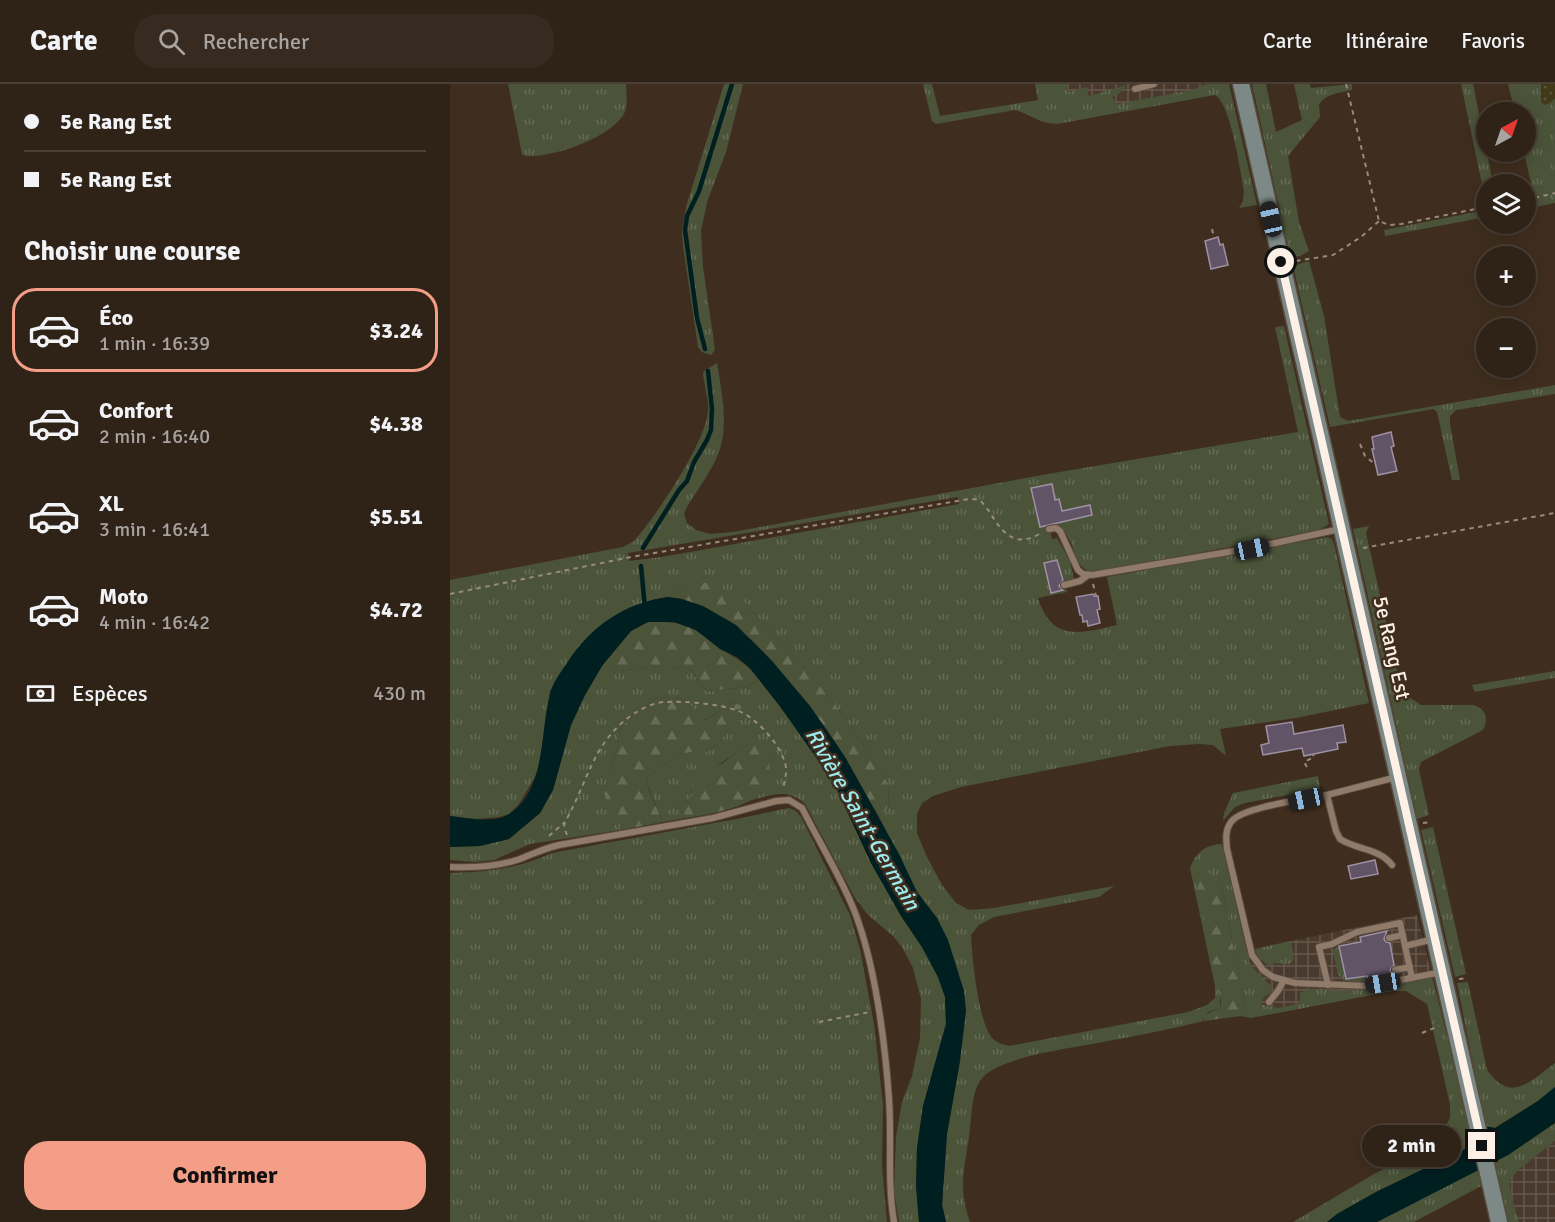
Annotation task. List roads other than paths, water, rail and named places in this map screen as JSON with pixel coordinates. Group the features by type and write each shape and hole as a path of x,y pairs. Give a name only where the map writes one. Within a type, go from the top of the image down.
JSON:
{"street":[{"name":"5e Rang Est","path":"1241,84 1499,1222"}],"lane":[{"path":"1135,88 1154,84"},
{"path":"1049,529 1056,528 1060,531 1078,570 1088,575 1103,575 1252,549 1341,529"},
{"path":"1064,585 1080,581 1088,575"},
{"path":"1398,777 1327,795 1244,812 1231,822 1226,832 1227,849 1252,955 1263,970 1273,977 1295,983 1369,986 1442,972"},
{"path":"1327,795 1340,839 1379,853 1392,865"},
{"path":"450,867 494,865 519,859 541,849 713,818 783,800 796,802 802,808 854,909 861,930 878,1011 890,1101 889,1173 894,1222"},
{"path":"1328,985 1319,947 1332,944 1357,932 1400,923 1412,978"},
{"path":"1389,938 1403,935"},
{"path":"1405,946 1435,939"},
{"path":"1395,970 1410,967"},
{"path":"1269,1002 1284,980"}],"water":[{"name":"Rivière Saint-Germain","path":"668,597 703,606 736,625 772,661 810,706 845,757 899,854 917,892 937,918 948,940 964,991 966,1011 947,1134 942,1205 946,1222 919,1222 916,1186 917,1148 923,1106 946,1024 945,997 938,977 871,863 834,783 779,705 749,667 737,657 720,649 696,630 674,622 648,622 631,631 602,666 585,695 571,725 553,790 540,813 509,839 480,846 450,847 450,816 480,820 503,817 521,804 530,791 540,760 551,691 576,650 610,618 637,605"},
{"path":"1555,1087 1555,1123 1508,1155 1377,1222 1327,1222 1376,1192 1471,1146 1485,1126 1495,1128 1538,1101"}],"waterway":[{"path":"705,349 697,318 685,230 687,216 699,191 732,84"},
{"path":"643,548 687,481 711,430 712,409 708,371"},
{"path":"641,566 645,608"}]}
